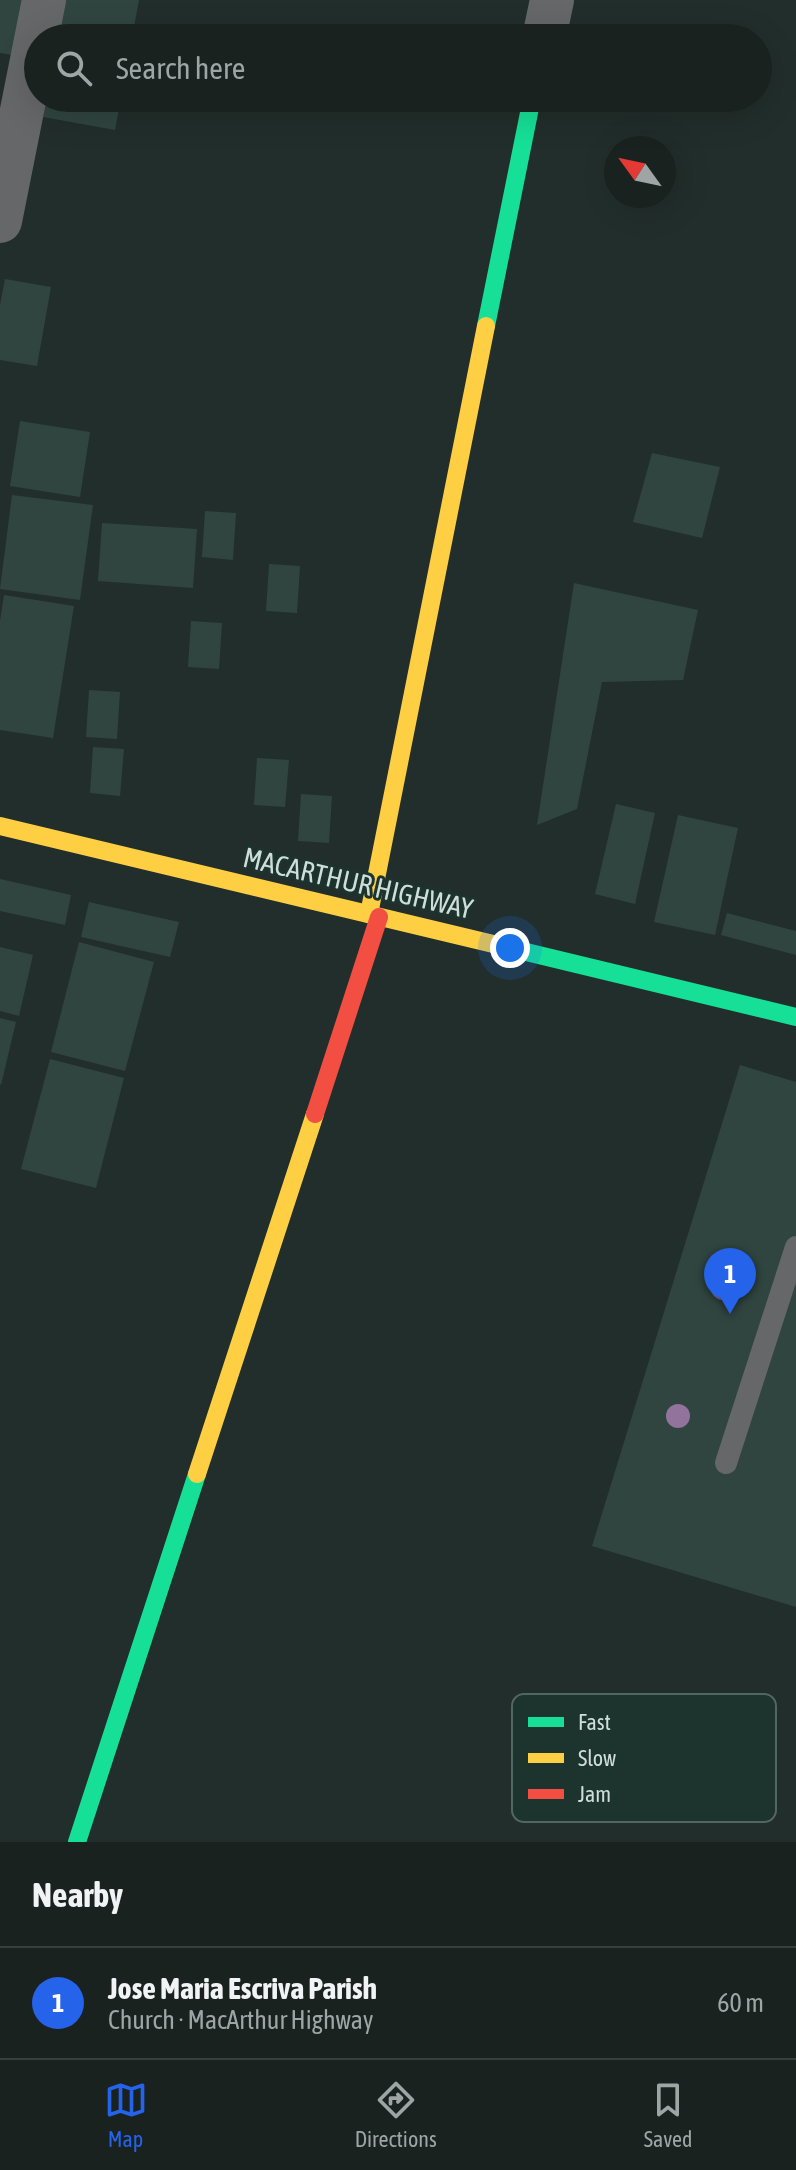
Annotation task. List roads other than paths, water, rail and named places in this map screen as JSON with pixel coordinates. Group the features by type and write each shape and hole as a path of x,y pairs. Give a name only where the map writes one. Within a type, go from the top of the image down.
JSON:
{"main road":[{"path":"77,1842 374,916 529,112"},
{"name":"MACARTHUR HIGHWAY","path":"0,826 796,1017"}],"street":[{"path":"39,24 44,0"},
{"path":"547,24 552,0"},
{"path":"0,221 24,100"}],"lane":[{"path":"726,1463 796,1247"}],"place":[{"name":"Jose Maria Escriva Parish","path":"730,1314"}]}
